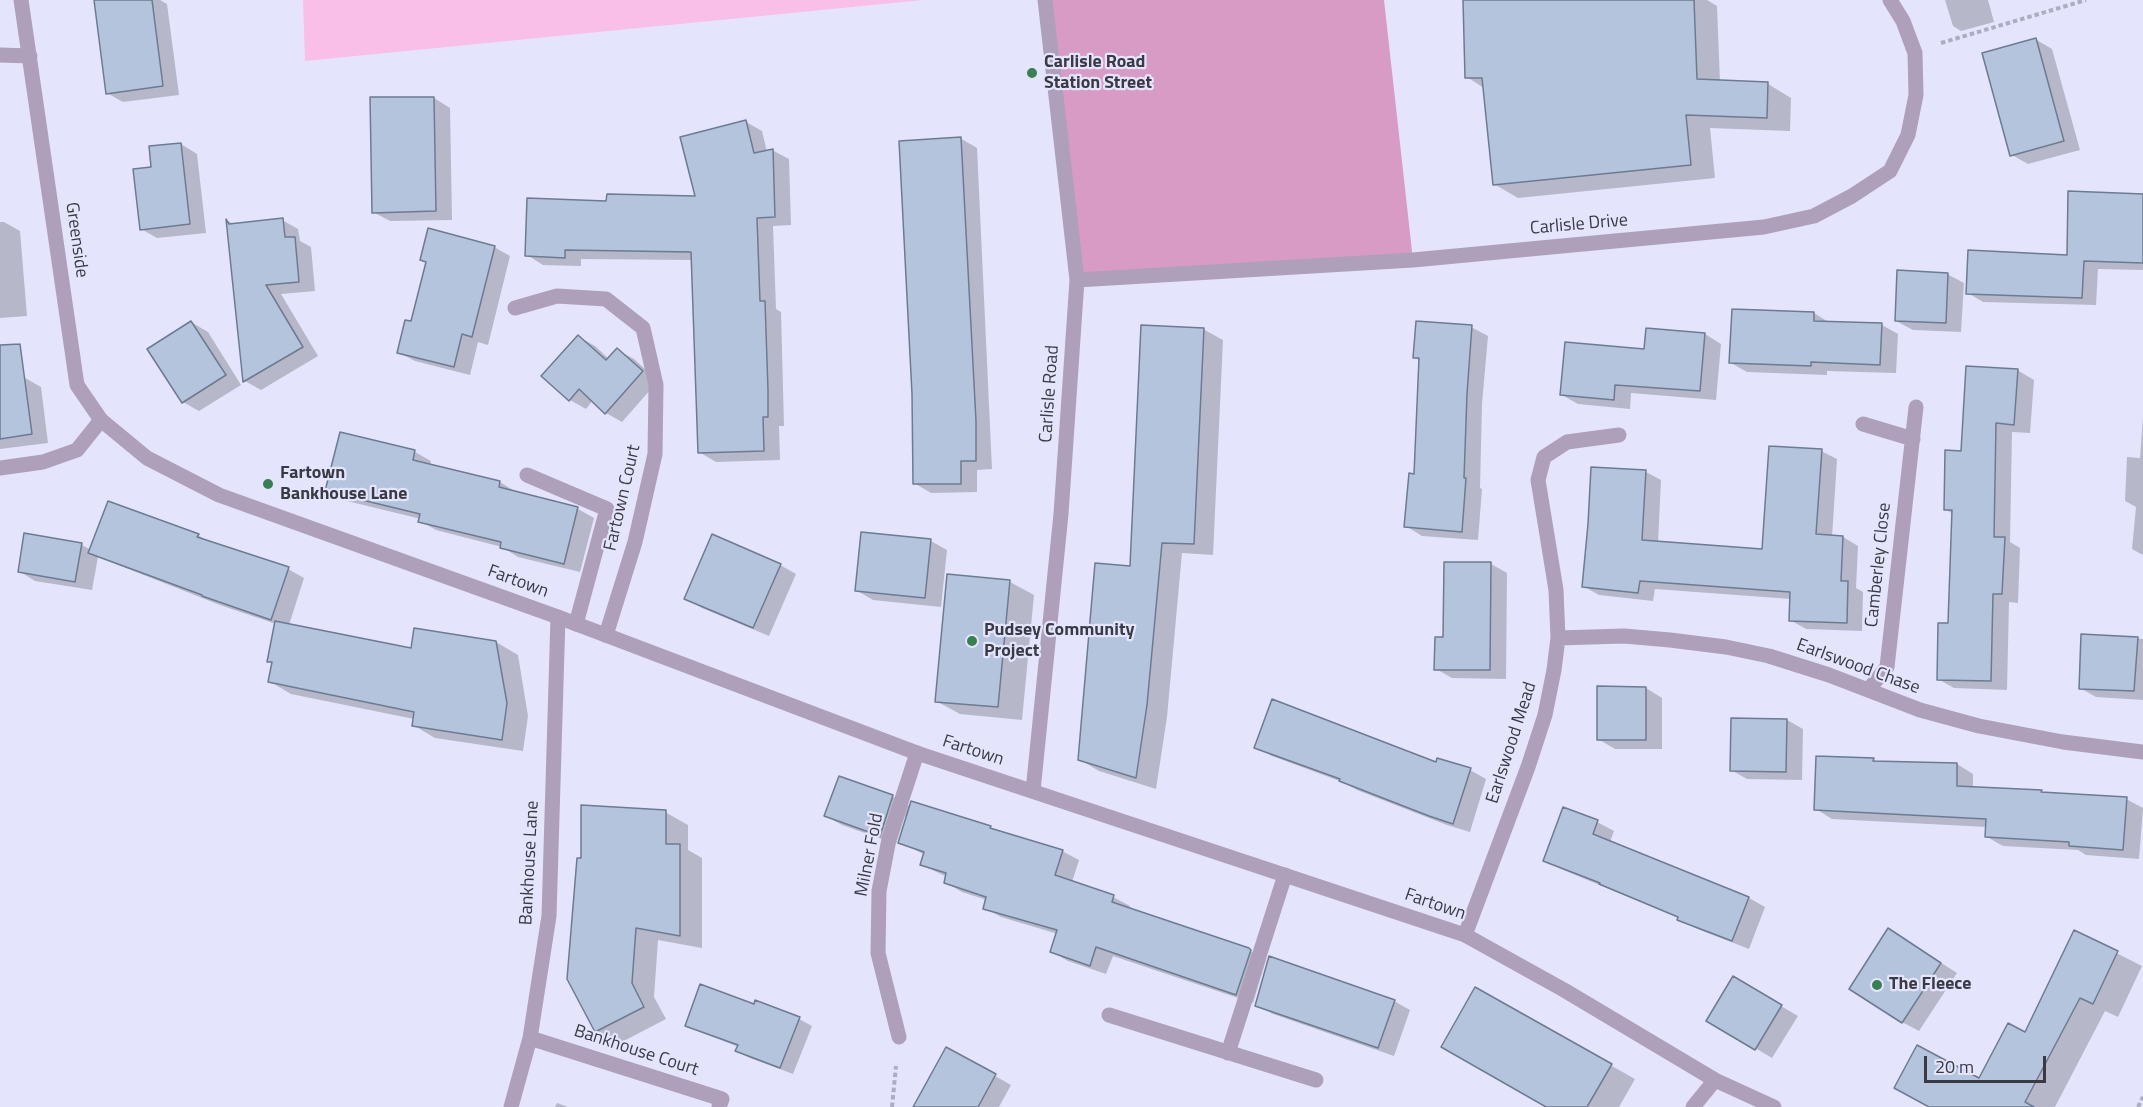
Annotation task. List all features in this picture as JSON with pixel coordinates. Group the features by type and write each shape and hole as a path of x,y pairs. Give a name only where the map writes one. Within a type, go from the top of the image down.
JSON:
{"street":[{"name":"Greenside","path":"21,0 77,385 101,420 147,458"},
{"name":"Carlisle Road","path":"1033,791 1061,514 1077,280 1045,0"},
{"name":"Carlisle Drive","path":"1077,280 1413,260 1764,227 1814,216 1852,196 1890,171 1908,135 1916,95 1915,53 1903,21 1890,0"},
{"path":"0,56 30,56"},
{"name":"Fartown Court","path":"514,308 557,296 606,299 643,327 656,385 655,454 635,542 606,635"},
{"name":"Camberley Close","path":"1869,689 1887,667 1916,407"},
{"path":"0,468 43,462 77,450 101,420"},
{"path":"1863,424 1912,439"},
{"name":"Earlswood Mead","path":"1465,935 1528,767 1545,715 1554,670 1557,638 1556,590 1538,480 1544,457 1567,442 1619,435"},
{"name":"Fartown","path":"147,458 219,495 558,617 917,753 1465,935 1564,990 1715,1080 1774,1107"},
{"path":"527,475 607,510 576,624"},
{"name":"Bankhouse Lane","path":"511,1107 530,1038 549,915 558,617"},
{"name":"Earlswood Chase","path":"1557,638 1624,636 1726,647 1769,656 1869,689 1920,710 1979,726 2062,742 2143,752"},
{"name":"Milner Fold","path":"898,1037 878,953 879,891 889,840 917,753"},
{"path":"1228,1053 1285,875"},
{"path":"1109,1015 1316,1080"},
{"name":"Bankhouse Court","path":"530,1038 722,1099 718,1107"},
{"path":"1693,1107 1715,1080"}],"path":[{"path":"1915,53 2086,0"},
{"path":"892,1107 898,1037"},
{"path":"2138,1107 2143,1098"}],"shaded area":[{"path":"303,0 923,0 305,61"},
{"path":"1045,0 1384,0 1413,260 1077,280"}],"building":[{"path":"94,0 152,0 163,86 106,94"},
{"path":"1463,0 1694,0 1697,79 1768,82 1767,118 1686,115 1691,165 1493,185 1482,78 1465,78"},
{"path":"2036,38 2064,141 2010,156 1982,53"},
{"path":"370,97 434,97 436,211 372,213"},
{"path":"746,120 754,153 773,149 775,217 757,218 760,301 765,301 768,390 768,417 763,417 764,451 698,453 691,252 565,250 565,258 525,256 527,198 606,201 607,194 695,196 680,137"},
{"path":"961,137 976,421 976,461 961,461 961,484 913,484 912,394 899,141"},
{"path":"181,143 190,224 140,230 133,169 151,167 149,146"},
{"path":"2068,191 2143,194 2143,263 2084,261 2082,298 1966,294 1968,250 2067,255"},
{"path":"283,218 285,237 295,237 299,282 266,285 303,347 243,382 226,219 229,224"},
{"path":"428,228 495,246 472,337 462,334 454,367 397,353 405,320 411,321 426,262 420,260"},
{"path":"1897,270 1948,273 1946,323 1895,321"},
{"path":"1732,309 1814,312 1814,321 1882,323 1880,365 1811,362 1811,366 1729,363"},
{"path":"191,321 226,375 182,403 147,349"},
{"path":"1416,321 1472,325 1462,532 1404,527 1409,473 1414,474 1419,358 1413,358"},
{"path":"1141,325 1204,328 1194,544 1162,543 1147,705 1136,778 1078,760 1095,563 1130,566"},
{"path":"1646,328 1705,333 1700,391 1615,385 1614,400 1560,395 1565,342 1644,349"},
{"path":"578,335 606,360 617,348 643,371 605,414 579,389 569,401 541,376"},
{"path":"20,344 32,434 0,439 0,345"},
{"path":"1966,366 2018,369 2014,425 1996,423 1994,537 2005,537 2002,594 1993,594 1991,681 1937,680 1938,623 1948,623 1952,510 1944,510 1945,450 1961,451"},
{"path":"340,432 415,450 413,460 500,481 499,487 578,507 564,564 500,548 501,542 418,522 420,514 325,491"},
{"path":"1769,446 1822,449 1816,534 1843,536 1841,581 1848,581 1847,623 1789,621 1790,592 1640,581 1638,593 1582,587 1591,467 1646,470 1642,540 1762,549"},
{"path":"108,501 199,534 197,537 289,567 271,620 88,553"},
{"path":"861,532 931,539 925,598 855,591"},
{"path":"24,533 82,543 75,582 18,572"},
{"path":"712,534 781,564 753,628 684,599"},
{"path":"1444,562 1491,562 1490,670 1434,670 1435,637 1443,637"},
{"name":"Pudsey Community Project","path":"947,574 1010,580 998,707 935,702"},
{"path":"275,621 411,648 414,628 496,641 507,703 502,740 412,726 414,712 268,682 272,662 267,662"},
{"path":"2081,634 2138,637 2134,691 2079,689"},
{"path":"1597,686 1646,687 1646,740 1597,740"},
{"path":"1272,699 1436,762 1437,758 1471,768 1453,824 1254,748"},
{"path":"1731,718 1787,719 1786,772 1730,771"},
{"path":"1816,756 1874,758 1873,761 1957,763 1957,786 2127,797 2123,850 2069,846 2069,842 1985,837 1986,819 1814,810"},
{"path":"839,776 893,795 880,836 824,816"},
{"path":"911,801 1063,850 1055,875 1114,895 1112,902 1249,948 1251,950 1236,995 1096,947 1090,966 1050,952 1057,930 983,909 986,897 944,883 946,873 920,865 924,852 898,843"},
{"path":"581,805 666,810 666,844 680,844 680,936 636,928 632,983 644,1007 595,1032 567,979 577,858 581,858"},
{"path":"1563,807 1598,820 1593,834 1749,897 1732,941 1677,920 1678,917 1543,861"},
{"path":"1888,928 1941,963 1902,1023 1849,989"},
{"path":"2074,930 2118,951 2093,1004 2080,998 2025,1102 2034,1107 1929,1107 1894,1088 1917,1045 1979,1078 2008,1023 2025,1032"},
{"path":"1269,956 1395,1000 1378,1048 1255,1006"},
{"path":"1733,976 1782,1005 1755,1050 1706,1021"},
{"path":"700,984 754,1004 755,1000 800,1017 780,1068 735,1051 738,1045 685,1026"},
{"path":"1475,987 1612,1064 1587,1107 1546,1107 1441,1047"},
{"path":"946,1047 996,1074 978,1107 913,1107"}],"place":[{"name":"Carlisle Road Station Street","path":"1032,73"},
{"name":"Fartown Bankhouse Lane","path":"268,484"},
{"name":"Pudsey Community Project","path":"972,641"},
{"name":"The Fleece","path":"1877,985"}]}
